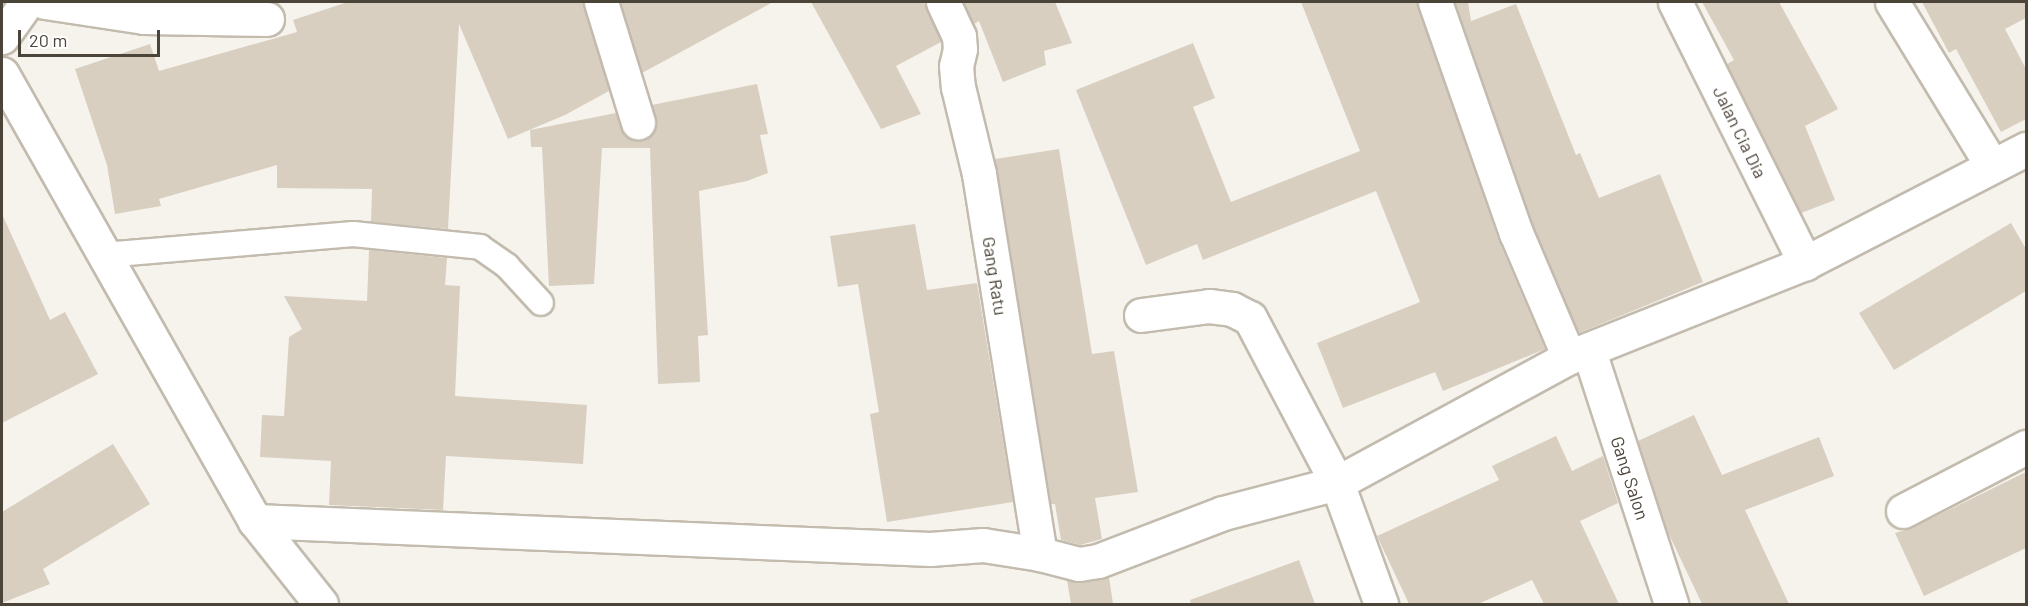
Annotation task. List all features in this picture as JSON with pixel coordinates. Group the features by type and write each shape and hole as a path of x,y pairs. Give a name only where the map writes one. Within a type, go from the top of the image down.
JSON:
{"street":[{"path":"2,37 27,2"},
{"path":"45,2 144,17 267,18"},
{"path":"601,2 638,122"},
{"name":"Gang Ratu","path":"943,2 959,36 960,49 956,66 958,87 979,174 1040,554"},
{"name":"Gang Salon","path":"1436,2 1516,233 1579,354 1671,604"},
{"name":"Jalan Cia Dia","path":"1676,2 1805,263"},
{"path":"1892,2 1992,166"},
{"path":"2,74 255,521 321,604"},
{"path":"255,521 930,549 983,545 1040,554 1079,564 1098,561 1223,513 1337,483 1579,354 1805,263 1992,166 2026,152"},
{"path":"1141,315 1209,306 1232,309 1250,318 1337,483 1381,604"},
{"path":"1903,511 2026,447"}],"lane":[{"path":"104,255 353,234 480,247 507,266 541,303"}],"building":[{"path":"348,2 583,2 609,91 565,115 508,139 459,24 448,229 371,222 372,189 277,188 277,165 159,199 161,206 115,214 107,165 75,69 150,44 159,71 297,32 293,20"},
{"path":"620,2 773,2 642,73"},
{"path":"811,2 924,2 941,42 896,66 921,114 881,129"},
{"path":"963,2 1055,2 1072,43 1044,51 1046,65 1003,82 979,21 974,24"},
{"path":"1301,2 1417,2 1498,239 1545,349 1443,391 1435,372 1343,408 1317,343 1420,302 1376,191 1203,260 1197,244 1146,265 1076,90 1193,43 1215,98 1193,107 1231,202 1360,151"},
{"path":"1455,2 1468,2 1471,21 1516,4 1576,155 1580,153 1599,198 1660,174 1703,282 1579,333 1533,226"},
{"path":"1702,2 1779,2 1838,109 1805,126 1835,200 1801,213 1727,64 1734,60"},
{"path":"1922,2 2026,2 2026,18 2005,29 2026,69 2026,119 2001,132 1956,49 1949,53"},
{"path":"757,84 768,134 760,135 768,173 747,181 699,191 708,335 698,336 700,382 658,384 650,148 602,148 594,284 549,286 542,147 531,147 530,130 616,113 625,135 633,140 643,140 651,135 656,127 652,105"},
{"path":"1059,149 1092,354 1114,351 1138,492 1095,498 1102,539 1080,545 1061,540 1055,504 1051,504 995,159"},
{"path":"2,214 50,320 65,312 98,374 2,423"},
{"path":"2011,223 2026,249 2026,291 1894,370 1859,313"},
{"path":"915,224 927,290 977,283 1013,502 887,522 870,414 879,412 858,284 838,287 830,236"},
{"path":"369,250 447,258 445,285 460,286 455,396 587,405 583,464 446,456 443,510 329,505 331,461 260,457 262,415 284,416 289,337 302,329 284,296 367,301"},
{"path":"1694,415 1722,475 1819,437 1834,476 1745,510 1789,604 1702,604 1665,526 1638,441"},
{"path":"1556,436 1572,471 1603,456 1618,503 1580,521 1619,604 1544,604 1532,580 1478,604 1409,604 1377,536 1499,480 1492,466"},
{"path":"113,444 150,504 43,569 50,584 2,603 2,512"},
{"path":"2026,472 2026,548 1924,596 1895,533 1912,528"},
{"path":"1299,560 1315,604 1191,604 1190,600"},
{"path":"1109,577 1113,604 1071,604 1067,580 1082,583"}]}
